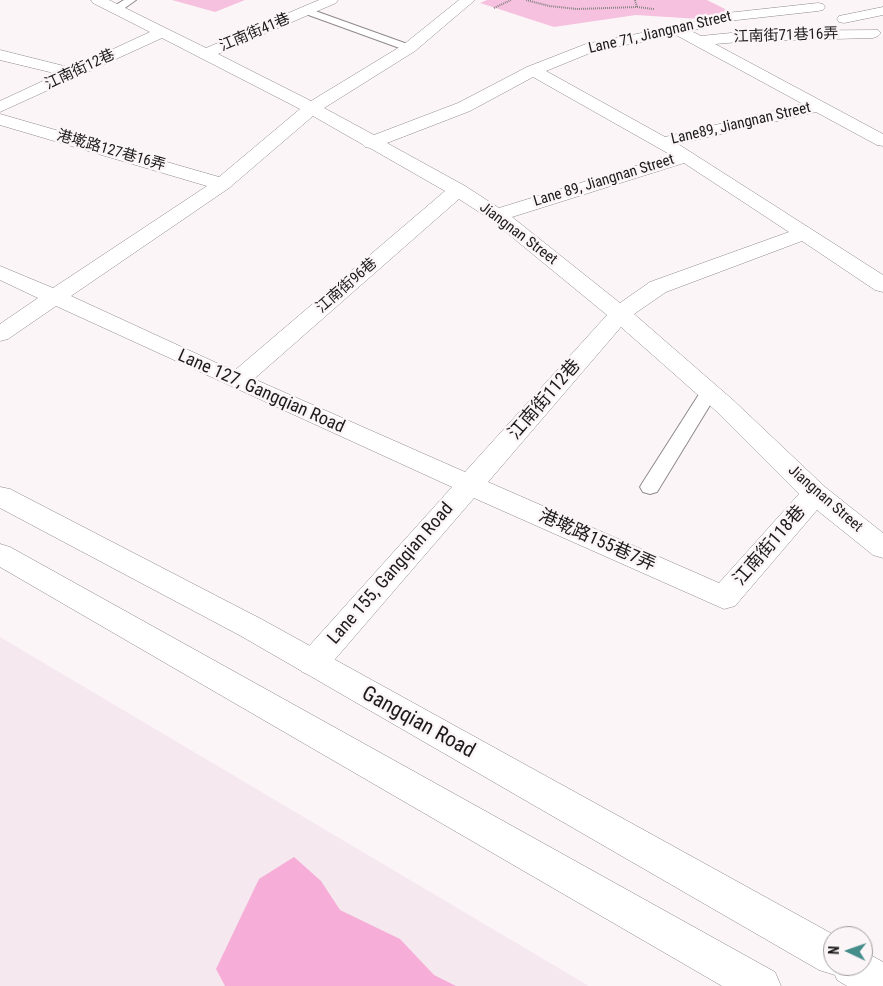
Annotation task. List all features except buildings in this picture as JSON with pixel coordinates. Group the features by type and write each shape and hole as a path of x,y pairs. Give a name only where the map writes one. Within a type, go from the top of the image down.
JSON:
{"street":[{"name":"Jiangnan Street","path":"98,0 124,4 160,33 206,54 312,108 497,214 620,314 709,392 815,494 883,548"},
{"name":"江南街41巷","path":"206,54 331,0"},
{"path":"0,334 222,184 312,108 409,48 466,0"},
{"name":"江南街71巷16弄","path":"802,0 878,35"},
{"name":"Lane 71, Jiangnan Street","path":"371,143 464,108 533,70 591,47 678,30 727,17 818,7"},
{"path":"844,19 883,11"},
{"path":"678,30 883,141"},
{"name":"江南街12巷","path":"0,107 160,33"},
{"name":"江南街71巷16弄","path":"699,41 750,36 878,35"},
{"path":"0,55 74,73"},
{"name":"Lane 89, Jiangnan Street","path":"533,70 665,142 686,156"},
{"name":"Lane89, Jiangnan Street","path":"665,142 818,106"},
{"name":"港墘路127巷16弄","path":"0,119 222,184"},
{"path":"686,156 883,285"},
{"name":"Lane 89, Jiangnan Street","path":"497,214 686,156"},
{"name":"江南街96巷","path":"237,381 458,190"},
{"name":"江南街112巷","path":"469,485 620,314 658,287 803,234"},
{"name":"Lane 127, Gangqian Road","path":"0,272 469,485"},
{"name":"港墘路155巷7弄","path":"469,485 724,598"},
{"name":"Lane 155, Gangqian Road","path":"313,663 469,485"},
{"name":"江南街118巷","path":"724,598 815,494"},
{"name":"Gangqian Road","path":"0,496 252,628 823,950"},
{"path":"0,554 760,986"},
{"path":"869,976 883,984"}],"lane":[{"path":"307,11 409,48"},
{"path":"650,487 709,392"}],"path":[{"path":"494,8 511,0"},
{"path":"526,0 577,10 637,7 666,11 701,23"},
{"path":"635,0 637,7"}],"shaded area":[{"path":"172,0 245,0 215,12"},
{"path":"487,0 707,0 731,12 699,19 636,15 554,27 480,3"},
{"path":"0,637 589,986 0,986"},
{"path":"294,857 321,881 340,910 400,939 434,975 456,986 225,986 216,969 259,879"}]}
